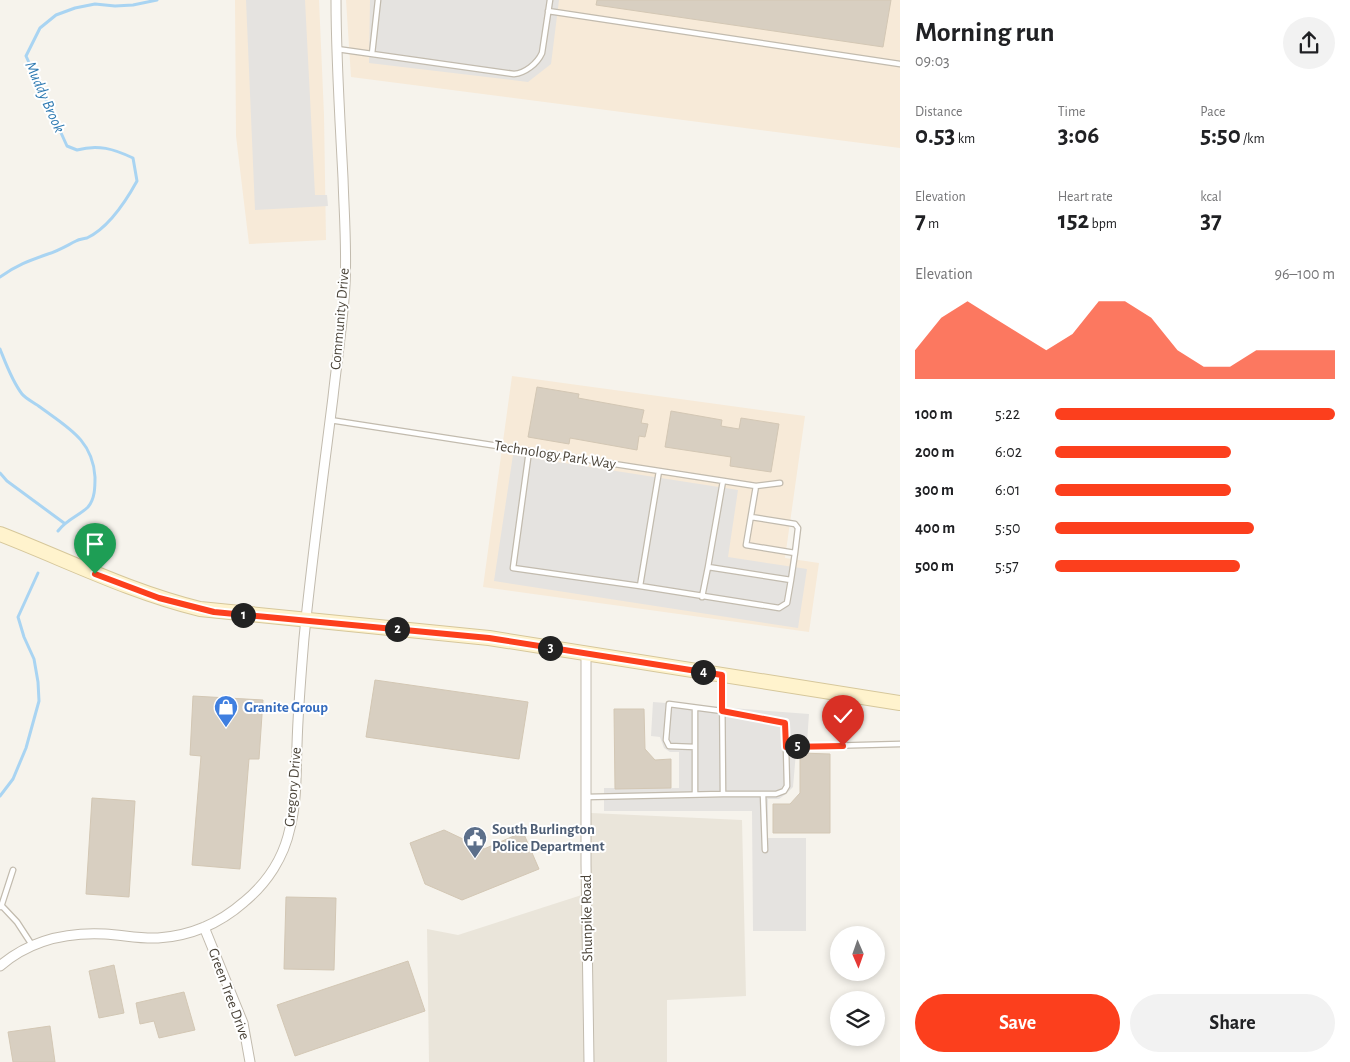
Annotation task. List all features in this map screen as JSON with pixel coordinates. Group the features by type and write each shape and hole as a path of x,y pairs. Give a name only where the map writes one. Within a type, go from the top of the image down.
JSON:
{"main road":[{"path":"0,534 131,588 186,606 214,612 456,634 900,703"}],"street":[{"name":"Community Drive","path":"304,637 346,276 336,49 336,0"},
{"name":"Gregory Drive","path":"0,966 16,953 51,938 78,934 158,938 176,936 204,927 227,915 258,889 277,862 287,841 293,817 304,637"},
{"name":"Shunpike Road","path":"586,653 589,1062"},
{"name":"Green Tree Drive","path":"204,927 243,1023 250,1062"}],"lane":[{"path":"372,54 378,0"},
{"path":"336,49 514,74 523,73 541,56 550,0"},
{"path":"548,11 900,64"},
{"name":"Technology Park Way","path":"330,420 756,486 780,482"},
{"path":"529,451 513,568 779,608 787,603 798,528 796,524 750,517"},
{"path":"640,586 659,471"},
{"path":"702,597 723,480"},
{"path":"756,486 746,545 795,554"},
{"path":"708,567 791,580"},
{"path":"722,675 723,794"},
{"path":"586,797 776,794 784,791 787,786 785,723 722,711 669,704 666,740 669,746 695,747"},
{"path":"695,708 695,794"},
{"path":"786,747 900,744"},
{"path":"763,794 765,850"},
{"path":"13,870 1,907 17,922 32,945"}],"shaded area":[{"path":"235,0 319,0 324,115 326,240 249,244 236,136"},
{"path":"246,0 305,0 315,195 327,195 328,206 255,210"},
{"path":"346,0 900,0 900,148 351,77"},
{"path":"370,0 559,0 551,64 528,82 369,63"},
{"path":"512,376 805,416 785,558 819,563 809,632 483,587"},
{"path":"513,455 738,490 728,557 807,569 798,628 494,581"},
{"path":"653,702 809,714 807,742 797,741 793,787 779,799 768,799 768,838 806,838 806,931 753,931 752,811 604,811 604,788 679,788 679,752 670,752 664,748 660,737 651,736"},
{"path":"591,813 742,820 746,996 667,1000 667,1062 429,1062 427,929 458,935 591,892"}],"building":[{"path":"597,0 891,0 883,47 596,5"},
{"path":"537,387 579,394 578,398 644,410 641,423 648,424 645,437 639,436 637,450 570,438 569,444 528,437"},
{"path":"671,411 722,420 721,426 739,429 741,418 779,424 771,472 730,466 731,457 665,447"},
{"path":"375,680 528,702 519,759 366,737"},
{"path":"193,696 263,700 259,759 249,759 240,869 192,865 201,756 190,755"},
{"path":"614,709 644,709 645,749 655,760 671,759 671,788 615,789"},
{"path":"800,753 830,754 830,833 773,833 773,804 790,804 800,793"},
{"path":"92,798 135,801 129,897 86,894"},
{"name":"South Burlington Police Department","path":"444,830 484,849 523,832 539,869 462,900 425,884 410,843"},
{"path":"286,897 336,898 334,970 284,969"},
{"path":"408,961 425,1011 295,1056 277,1005"},
{"path":"114,965 124,1013 99,1018 89,971"},
{"path":"184,992 195,1030 159,1038 154,1021 140,1024 136,1003"},
{"path":"50,1026 55,1062 13,1062 8,1032"}],"waterway":[{"name":"Muddy Brook","path":"0,277 23,264 95,234 116,213 137,181 133,158 106,148 92,147 77,150 67,146 26,56 40,28 56,15 75,8 95,4 133,5 157,0"},
{"name":"Muddy Brook","path":"0,349 12,378 22,394 69,428 84,444 93,464 95,489 90,504 65,523 58,531"},
{"path":"0,473 7,481 64,523"},
{"name":"Muddy Brook","path":"0,796 13,779 26,748 39,701 34,659 24,637 18,617 38,573"}],"place":[{"name":"Granite Group","path":"226,728"},
{"name":"South Burlington Police Department","path":"475,859"}],"route":[{"path":"95,574 159,598 200,610 489,638 722,675 722,711 785,723 786,747 843,746"}]}
